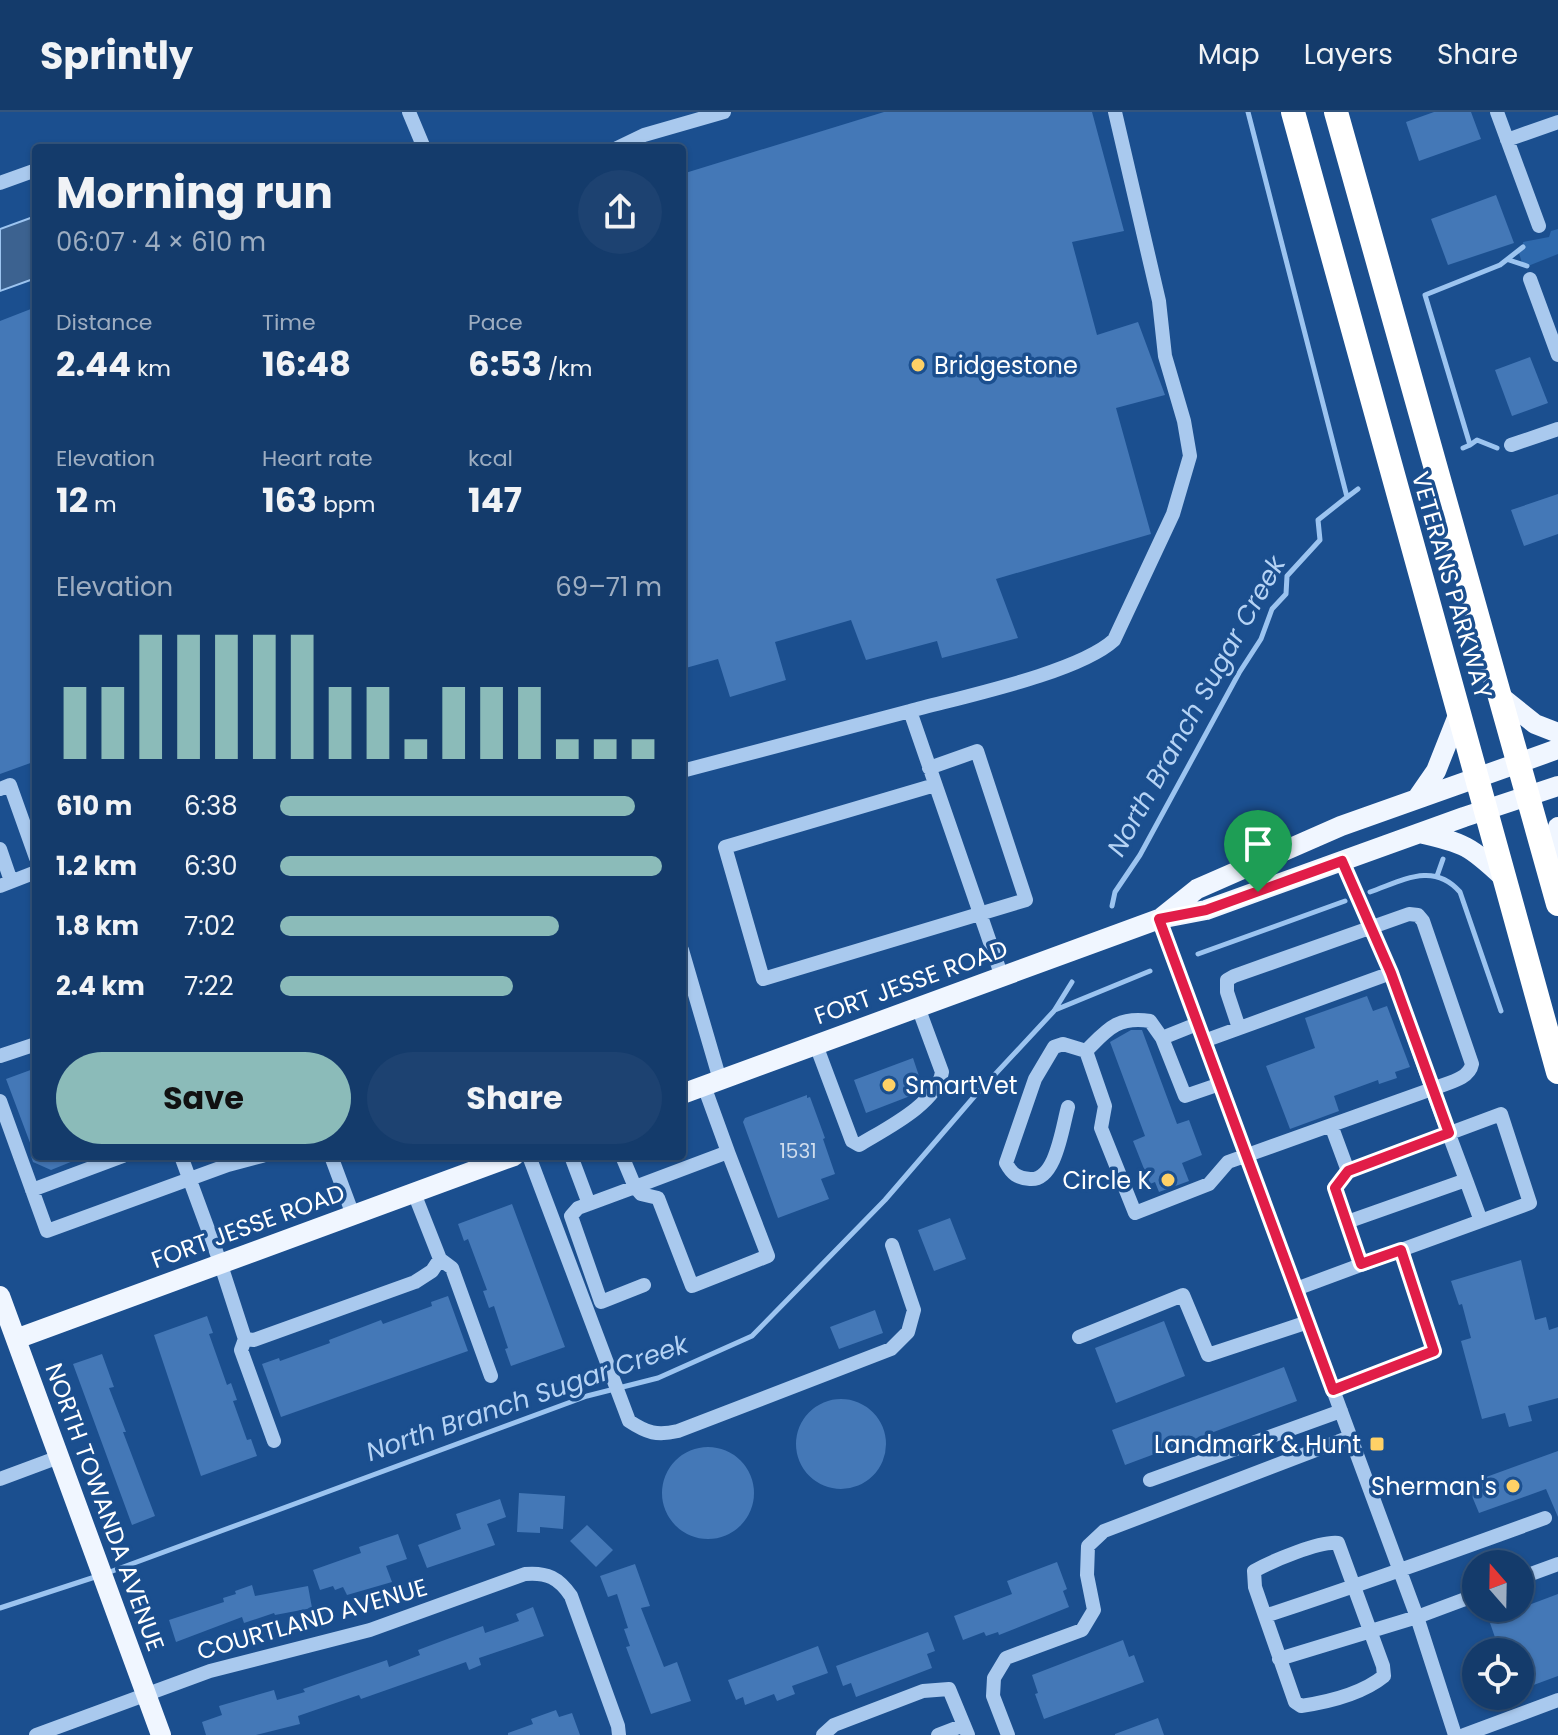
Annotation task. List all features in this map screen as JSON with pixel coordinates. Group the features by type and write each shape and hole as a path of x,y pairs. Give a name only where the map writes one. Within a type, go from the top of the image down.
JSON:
{"highway":[{"name":"VETERANS PARKWAY","path":"1293,112 1558,1072"},
{"name":"VETERANS PARKWAY","path":"1336,112 1558,904"}],"main road":[{"path":"1500,696 1535,724 1558,733"},
{"path":"1418,797 1436,771 1459,713"},
{"name":"FORT JESSE ROAD","path":"1159,919 1197,889 1341,826 1558,749"},
{"name":"FORT JESSE ROAD","path":"686,1093 1159,919 1206,910 1558,786"},
{"path":"1547,865 1558,827"},
{"path":"1419,833 1457,841 1475,851 1504,878"},
{"name":"FORT JESSE ROAD","path":"8,1342 414,1193 491,1160"},
{"name":"NORTH TOWANDA AVENUE","path":"0,1296 8,1342 59,1457 161,1735"}],"street":[{"path":"409,112 422,144"},
{"path":"625,144 644,135 724,112"},
{"path":"686,770 1055,670 1101,652 1114,640 1173,514 1190,456 1184,421 1165,356 1159,301 1115,112"},
{"path":"1497,112 1539,226"},
{"path":"1507,140 1558,122"},
{"path":"0,183 32,171"},
{"path":"1530,279 1558,355"},
{"path":"1511,445 1558,429"},
{"path":"910,711 1002,977"},
{"path":"929,768 977,751 1026,900 763,979 725,847 935,785"},
{"path":"0,789 10,785 32,847"},
{"path":"0,849 6,884 32,874"},
{"path":"1342,861 1391,973 1481,1221"},
{"path":"1086,1051 1105,1106 1101,1128 1135,1213 1209,1184 1228,1162 1432,1089 1466,1076 1471,1070 1472,1064 1423,921 1418,915 1409,914 1227,980 1227,992 1239,1028"},
{"path":"1159,919 1401,1571 1455,1735"},
{"path":"624,1160 641,1194 658,1198 692,1286 768,1256 728,1152 686,968"},
{"path":"1204,1041 1391,973"},
{"path":"816,1045 852,1141 859,1145 909,1115 938,1086 941,1079 942,1072 918,1007"},
{"path":"1086,1051 1112,1025 1132,1018 1150,1021 1162,1038 1185,1096 1220,1084"},
{"path":"1162,1038 1197,1024"},
{"path":"1068,1107 1051,1167 1045,1176 1036,1180 1011,1173 1006,1163 1035,1079 1054,1047 1063,1044 1086,1051"},
{"path":"0,1056 32,1045"},
{"path":"0,1101 47,1231 191,1180 229,1160"},
{"path":"1296,1289 1530,1203 1501,1114 1348,1171 1335,1188 1361,1264"},
{"path":"1331,1125 1348,1171"},
{"path":"644,1285 601,1302 571,1216 578,1208 728,1152"},
{"path":"32,1190 112,1160"},
{"path":"183,1160 220,1262 245,1339 241,1350 274,1441"},
{"path":"332,1160 353,1215"},
{"path":"530,1160 618,1395 629,1421 645,1432 659,1435 678,1431 891,1349 908,1332 914,1310 892,1245"},
{"path":"572,1160 589,1204"},
{"path":"1347,1222 1466,1180"},
{"path":"414,1193 440,1259 452,1268 491,1376"},
{"path":"1333,1390 1434,1351 1401,1250"},
{"path":"245,1339 254,1340 415,1282 432,1271 440,1259"},
{"path":"1079,1337 1183,1295 1208,1355 1308,1322"},
{"path":"1150,1480 1341,1411"},
{"path":"1008,1735 993,1696 994,1678 1006,1658 1082,1630 1094,1610 1087,1575 1088,1546 1104,1531 1350,1437"},
{"path":"0,1479 59,1457"},
{"path":"1265,1616 1401,1571 1545,1518"},
{"path":"1332,1542 1338,1543 1355,1587 1384,1676 1377,1682 1329,1700 1301,1706 1295,1702 1279,1659 1255,1587 1254,1571 1332,1542"},
{"path":"1534,1573 1558,1564"},
{"name":"COURTLAND AVENUE","path":"36,1735 210,1671 370,1630 525,1574 539,1573 556,1579 571,1596 619,1735"},
{"path":"1279,1659 1462,1600"},
{"path":"823,1735 834,1725 923,1691 949,1689 966,1730 938,1735"},
{"path":"1464,1735 1558,1700"}],"shaded area":[{"path":"32,217 32,279 0,291 0,229"},
{"path":"1558,229 1558,254 1528,266 1522,263 1519,253 1524,248 1523,242 1549,237 1551,231"}],"building":[{"name":"Bridgestone","path":"884,112 1092,112 1124,231 1072,242 1097,335 1138,322 1165,395 1116,408 1151,534 996,579 1018,638 942,658 937,641 866,660 851,620 775,642 786,680 730,697 718,659 686,668 686,173"},
{"path":"1434,112 1471,112 1481,139 1419,161 1406,122"},
{"path":"1496,195 1514,243 1448,265 1431,219"},
{"path":"32,309 32,762 0,774 0,321"},
{"path":"1530,357 1548,403 1512,416 1495,370"},
{"path":"1558,494 1558,534 1524,546 1511,510"},
{"path":"1367,996 1373,1011 1387,1006 1410,1067 1395,1072 1397,1078 1379,1084 1378,1080 1334,1096 1339,1111 1290,1129 1266,1066 1315,1048 1305,1018"},
{"path":"1131,1030 1142,1030 1177,1124 1189,1120 1202,1155 1182,1163 1189,1181 1159,1192 1155,1182 1150,1184 1133,1141 1145,1136 1110,1042"},
{"name":"SmartVet","path":"913,1058 923,1088 918,1093 866,1113 854,1080"},
{"path":"32,1069 32,1148 6,1079"},
{"path":"807,1095 825,1138 835,1174 821,1179 829,1199 778,1218 743,1122 745,1118"},
{"path":"32,1160 76,1160 51,1170"},
{"path":"512,1204 565,1347 511,1366 494,1306 489,1308 483,1291 487,1290 468,1239 464,1241 458,1224"},
{"path":"950,1218 966,1259 934,1271 918,1230"},
{"path":"1521,1260 1535,1320 1546,1317 1549,1330 1558,1327 1558,1398 1528,1406 1532,1421 1509,1427 1505,1413 1482,1419 1461,1341 1471,1338 1462,1304 1459,1305 1451,1281"},
{"path":"448,1296 468,1351 281,1417 262,1364 279,1358 280,1361 330,1343 329,1340 381,1320 383,1324 432,1306 431,1302"},
{"path":"875,1310 883,1333 839,1349 830,1327"},
{"path":"207,1316 213,1333 209,1334 227,1385 231,1383 237,1400 233,1401 247,1440 251,1439 257,1456 201,1476 154,1335"},
{"path":"1164,1321 1185,1376 1116,1403 1095,1348"},
{"path":"102,1354 114,1387 109,1388 126,1432 123,1432 155,1516 132,1525 73,1364"},
{"path":"1284,1367 1297,1401 1125,1465 1112,1430"},
{"path":"832,1399 850,1399 866,1406 879,1419 886,1435 886,1453 879,1469 866,1482 850,1489 832,1489 816,1482 803,1469 796,1453 796,1435 803,1419 816,1406"},
{"path":"708,1447 725,1451 740,1461 750,1476 754,1493 750,1510 740,1525 725,1535 708,1539 691,1535 676,1525 666,1510 662,1493 666,1476 676,1461 691,1451"},
{"name":"Sherman's","path":"1558,1451 1558,1517 1546,1489 1479,1513 1467,1484"},
{"path":"519,1493 565,1496 563,1529 540,1527 540,1533 517,1532"},
{"path":"500,1499 506,1517 487,1524 495,1545 427,1568 418,1545 461,1529 456,1514"},
{"path":"587,1525 613,1550 596,1567 570,1541"},
{"path":"398,1534 407,1559 386,1566 392,1582 347,1595 343,1587 320,1590 313,1570 361,1553 359,1547"},
{"path":"1057,1562 1067,1589 1063,1591 1069,1607 999,1635 998,1632 986,1636 984,1632 963,1640 954,1616 1012,1594 1007,1581"},
{"path":"635,1564 650,1606 641,1608 664,1667 677,1662 691,1701 651,1714 626,1647 630,1646 624,1629 628,1628 617,1594 608,1597 600,1576"},
{"path":"252,1585 255,1596 308,1586 312,1608 274,1613 244,1623 242,1617 176,1642 169,1620 224,1602 223,1598"},
{"path":"1558,1594 1558,1676 1534,1685 1534,1638 1495,1638 1490,1622 1534,1622 1534,1603"},
{"path":"533,1607 544,1636 479,1658 481,1665 469,1670 466,1662 361,1699 359,1695 298,1716 300,1724 256,1735 206,1735 202,1722 222,1715 219,1706 274,1690 277,1700 387,1660 389,1667 420,1655 418,1650 483,1626 485,1633 519,1621 516,1614"},
{"path":"928,1632 935,1651 927,1654 932,1668 856,1697 851,1683 843,1686 836,1666"},
{"path":"1123,1640 1129,1657 1134,1655 1144,1682 1044,1719 1032,1675"},
{"path":"818,1646 828,1673 792,1686 795,1694 777,1701 774,1694 745,1705 743,1697 736,1700 728,1680"},
{"path":"556,1710 559,1717 572,1713 580,1735 508,1735 533,1724 531,1719"},
{"path":"1158,1718 1164,1735 1115,1735 1115,1734"}],"waterway":[{"name":"North Branch Sugar Creek","path":"1112,906 1115,892 1140,855 1239,673 1261,639 1272,609 1286,594 1287,576 1320,540 1318,520 1347,497 1248,112"},
{"path":"1463,448 1470,445 1425,295 1500,265 1523,247"},
{"path":"1509,260 1527,266"},
{"path":"1470,445 1477,440 1497,448"},
{"path":"1346,498 1358,489"},
{"path":"1437,876 1443,859"},
{"path":"1370,892 1405,879 1428,875 1439,877 1460,892 1501,1011"},
{"path":"1198,954 1345,901"},
{"path":"1055,1010 1150,971"},
{"name":"North Branch Sugar Creek","path":"107,1573 587,1396 658,1378 752,1336 885,1200 1054,1011 1072,982"},
{"name":"North Branch Sugar Creek","path":"0,1608 98,1576"}],"place":[{"name":"Bridgestone","path":"918,365"},
{"name":"SmartVet","path":"889,1085"},
{"name":"Circle K","path":"1168,1180"},
{"name":"Landmark & Hunt","path":"1377,1444"},
{"name":"Sherman's","path":"1513,1486"}],"route":[{"path":"1342,861 1391,973 1449,1133 1348,1171 1335,1188 1361,1264 1401,1250 1434,1351 1333,1390 1159,919 1206,910 1258,892 1342,861"}]}
